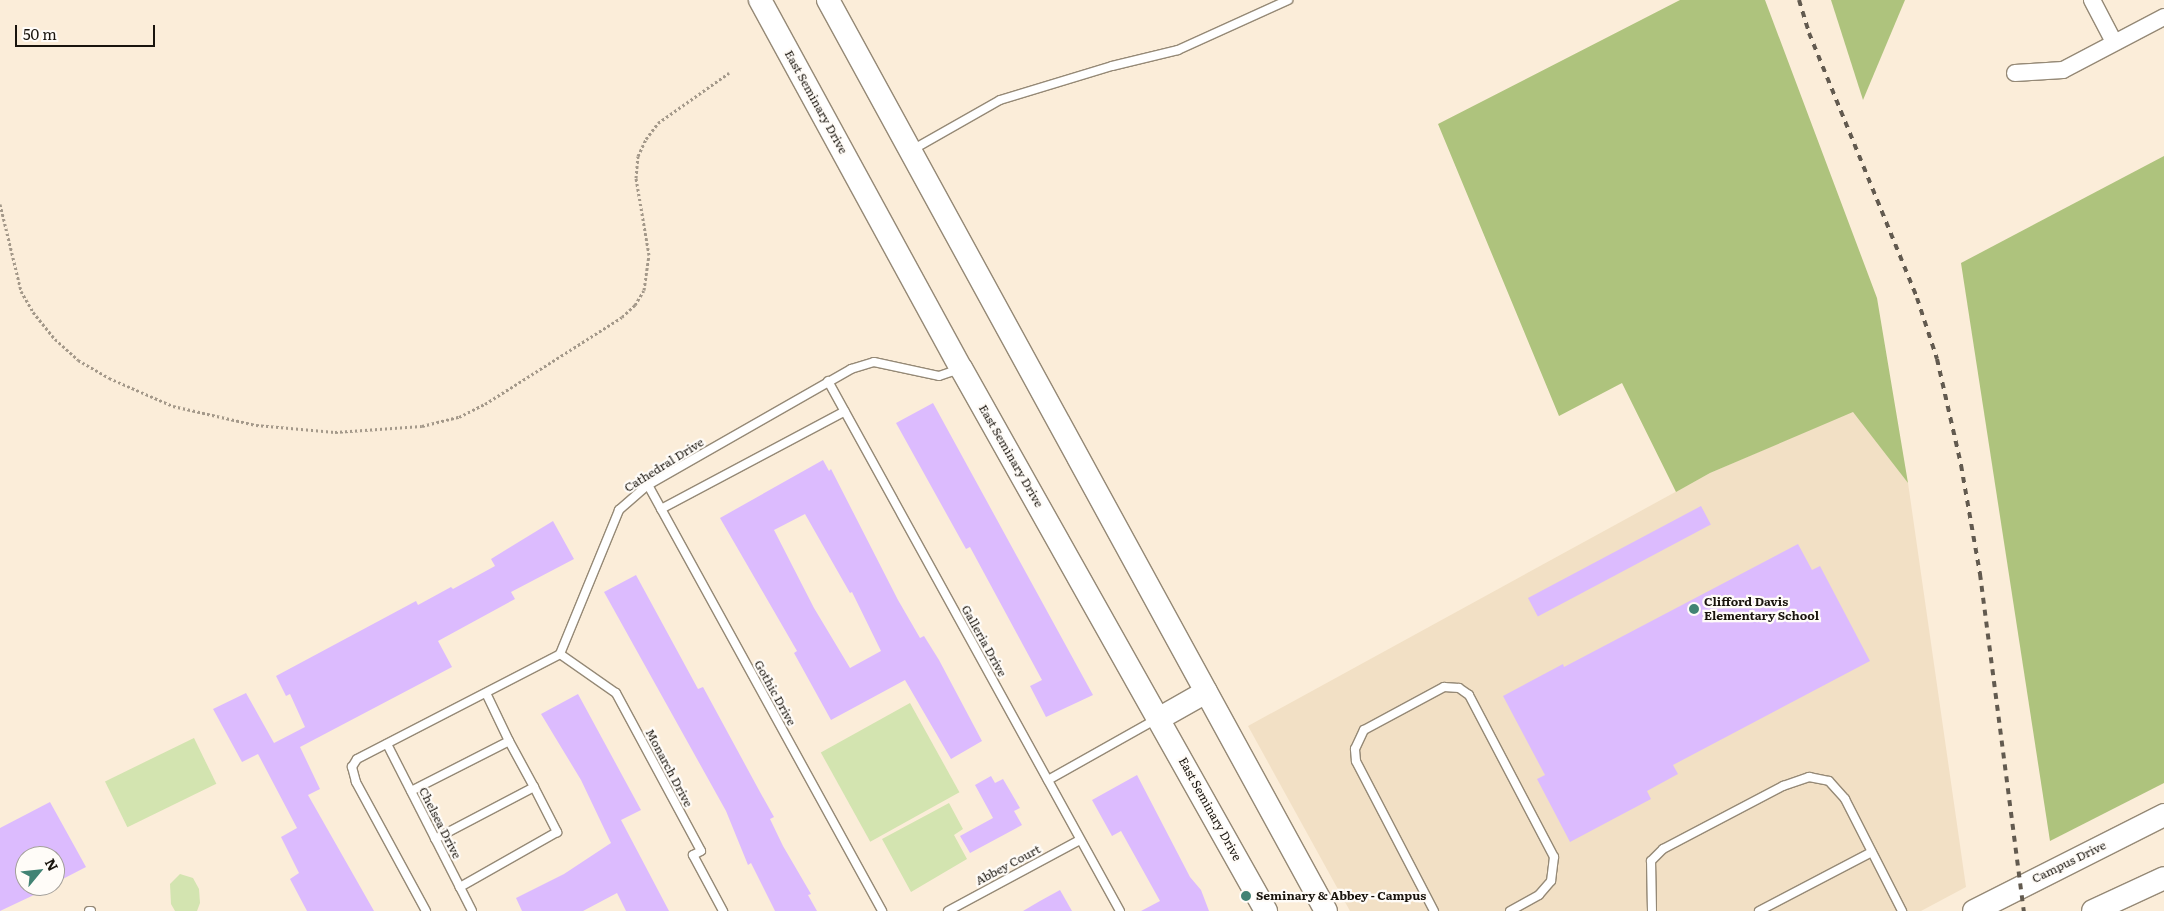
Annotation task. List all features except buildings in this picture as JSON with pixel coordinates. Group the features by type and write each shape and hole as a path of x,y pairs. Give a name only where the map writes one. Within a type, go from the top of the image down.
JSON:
{"main road":[{"name":"East Seminary Drive","path":"760,0 961,368 1160,718 1266,911"},
{"path":"828,0 1326,911"},
{"path":"1160,718 1206,692"},
{"name":"Campus Drive","path":"1974,911 2164,816"},
{"path":"2093,911 2164,878"}],"street":[{"path":"2092,0 2114,42"},
{"path":"2015,73 2063,70 2164,17"}],"lane":[{"path":"911,151 1000,100 1112,66 1178,50 1288,0"},
{"name":"Cathedral Drive","path":"560,654 619,510 648,485 851,369 874,362 939,376 961,368"},
{"name":"Galleria Drive","path":"828,382 1120,911"},
{"path":"661,510 845,411"},
{"name":"Gothic Drive","path":"648,485 882,911"},
{"path":"426,911 356,782 352,767 357,759 560,654"},
{"name":"Monarch Drive","path":"560,654 616,693 701,851 693,855 723,911"},
{"path":"1434,911 1356,761 1355,749 1364,730 1444,687 1460,688 1469,695 1554,858 1551,881 1539,895 1510,911"},
{"path":"460,887 557,832 509,741 486,692"},
{"path":"1048,780 1160,718"},
{"path":"411,791 509,741"},
{"name":"Chelsea Drive","path":"387,744 472,911"},
{"path":"1652,911 1651,861 1663,849 1783,786 1809,777 1829,781 1845,799 1902,911"},
{"path":"435,838 534,787"},
{"name":"Abbey Court","path":"948,911 1080,840"},
{"path":"1759,911 1872,852"}],"path":[{"path":"0,204 21,291 33,312 72,355 109,378 173,406 256,425 335,432 422,426 459,416 485,404 622,317 635,304 644,290 649,256 636,178 638,156 646,139 658,122 729,73"}],"shaded area":[{"name":"Clifford Davis Elementary School","path":"1853,411 1908,483 1966,887 1921,911 1350,911 1248,726 1710,473"}],"green space":[{"path":"1680,0 1765,0 1877,298 1908,483 1853,412 1710,473 1676,492 1622,383 1559,416 1438,124"},
{"path":"1831,0 1905,0 1863,100"},
{"path":"2164,156 2164,783 2050,841 1961,263"},
{"path":"910,703 959,792 870,842 821,752"},
{"path":"194,738 216,784 127,827 105,781"},
{"path":"949,803 963,829 954,835 967,859 911,892 882,839"},
{"path":"180,874 193,878 199,889 200,903 197,911 175,911 171,904 170,884"}],"railway":[{"path":"1799,0 1809,33 1917,298 1937,359 1961,465 1980,574 2024,911"}],"place":[{"name":"Clifford Davis Elementary School","path":"1694,609"},
{"name":"Seminary & Abbey - Campus","path":"1246,896"}]}
